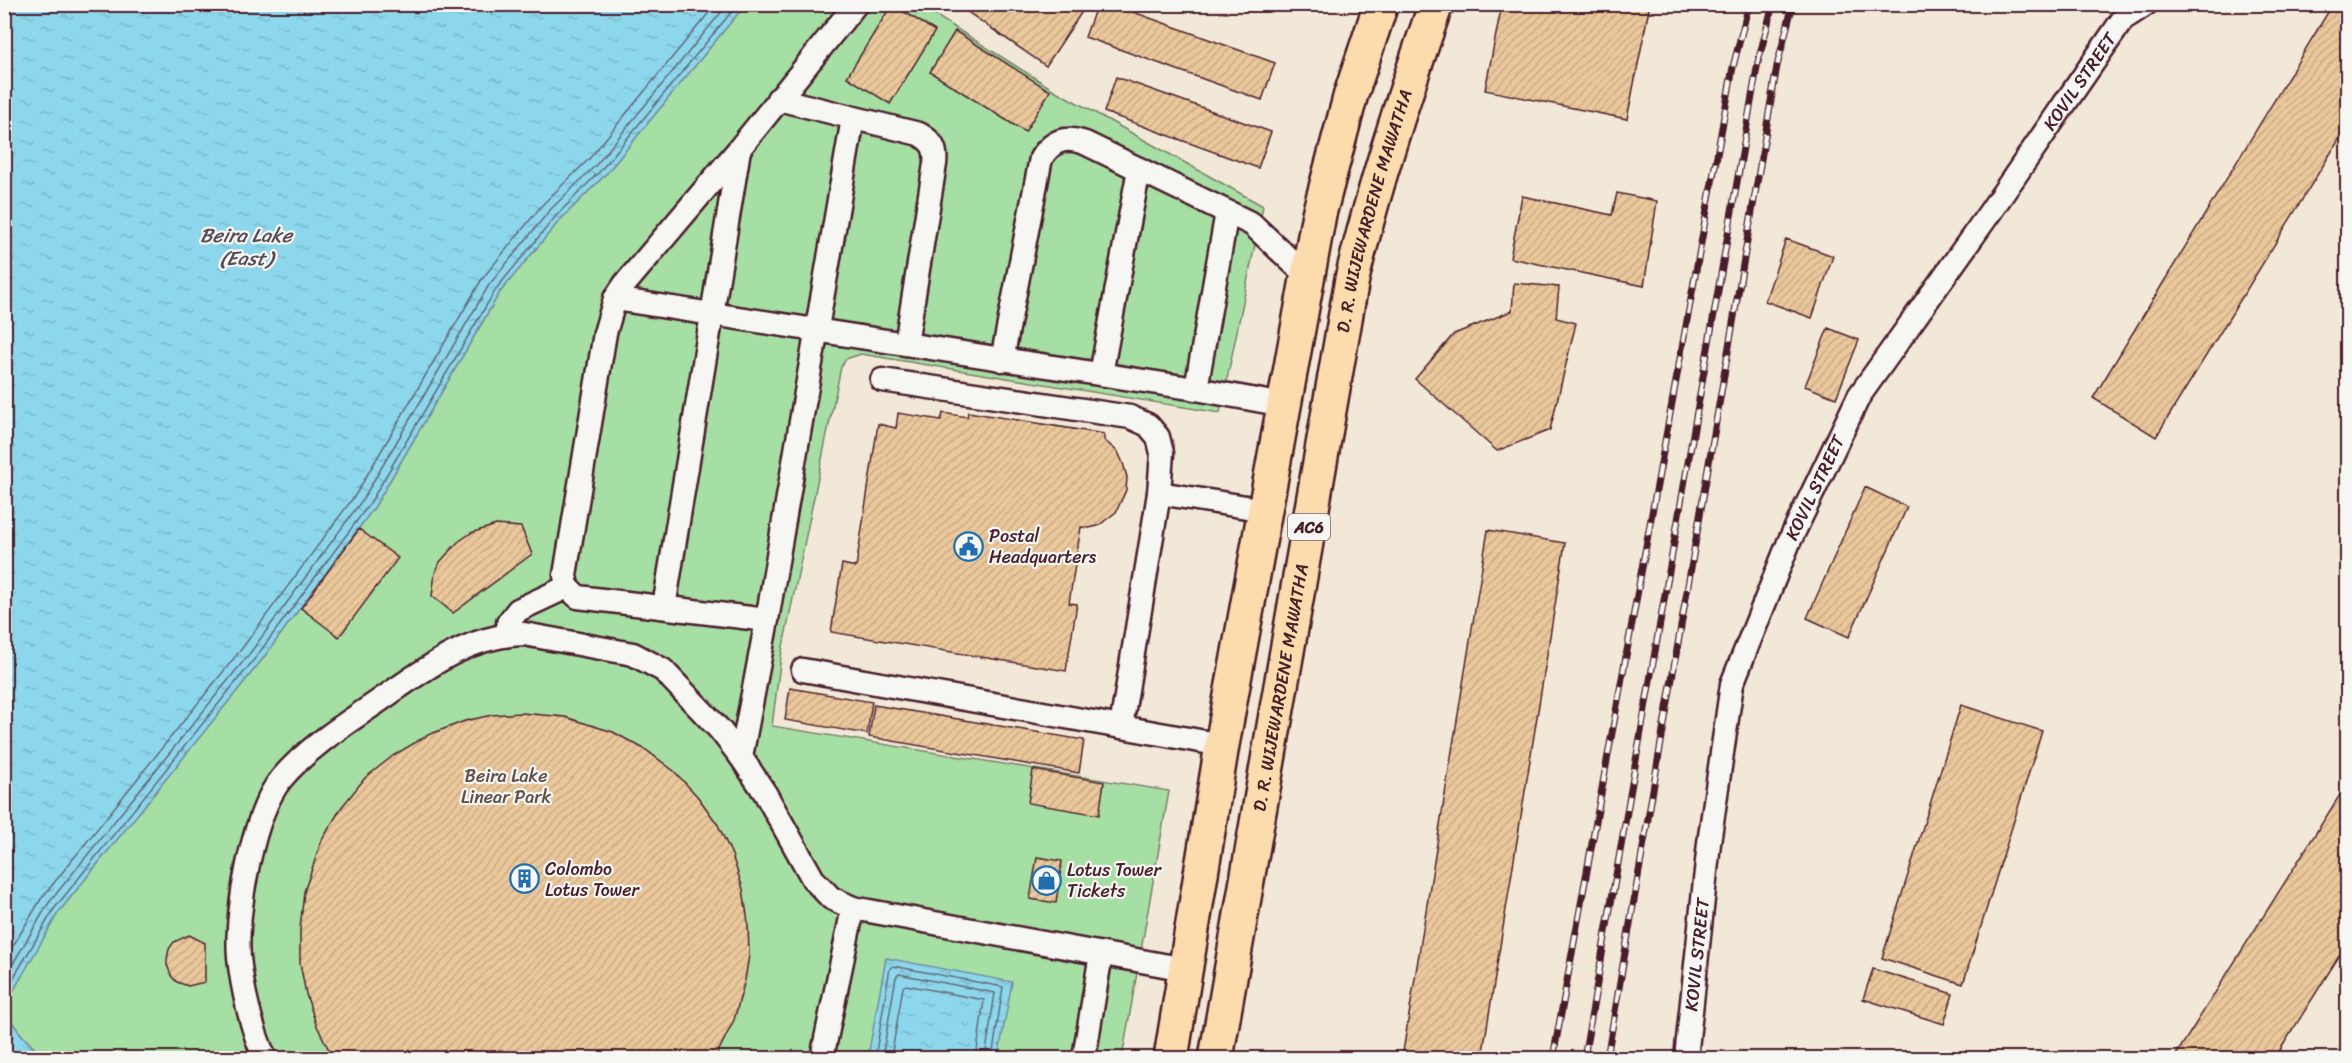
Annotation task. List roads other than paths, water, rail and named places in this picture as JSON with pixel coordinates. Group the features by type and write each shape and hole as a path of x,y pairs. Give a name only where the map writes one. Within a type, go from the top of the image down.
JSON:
{"main road":[{"name":"AC6","path":"1171,1059 1222,745 1319,214 1351,94 1382,4"},
{"name":"D. R. WIJEWARDENE MAWATHA","path":"1216,1059 1352,279 1374,192 1403,97 1436,4"}],"lane":[{"path":"766,620 578,597 567,587 565,575 605,333 615,299 856,4"},
{"name":"KOVIL STREET","path":"1686,1059 1709,843 1732,684 1789,542 1859,396 2123,19 2146,4"},
{"path":"778,99 919,134 934,147 936,155 906,344"},
{"path":"741,757 853,118"},
{"path":"1002,360 1041,158 1049,147 1058,141 1074,139 1258,228 1308,277"},
{"path":"664,607 739,149"},
{"path":"1101,374 1139,169"},
{"path":"1196,389 1227,212"},
{"path":"615,299 1196,389 1284,405"},
{"path":"882,380 1139,419 1148,424 1158,437 1162,453 1159,494 1121,727"},
{"path":"1159,494 1265,510"},
{"path":"508,634 508,623 518,610 567,587"},
{"path":"265,1059 250,1012 239,956 240,917 246,880 261,815 271,795 281,780 319,743 422,670 476,642 508,634 524,634 633,654 650,661 663,670 741,757 765,793 813,879 831,898 853,908 1185,969"},
{"path":"803,670 1222,745"},
{"path":"822,1059 853,908"},
{"path":"1084,1059 1101,954"}],"water":[{"name":"Beira Lake (East)","path":"5,4 745,5 606,174 560,220 500,292 375,506 261,661 58,913 8,1000 10,1017 14,1024 44,1058 4,1058"},
{"path":"886,958 1012,982 998,1058 868,1056"}],"railway":[{"path":"1553,1058 1733,67 1749,4"},
{"path":"1584,1058 1758,62 1773,4"},
{"path":"1607,1058 1777,66 1793,4"}],"place":[{"name":"Postal Headquarters","path":"968,546"},
{"name":"Colombo Lotus Tower","path":"524,879"},
{"name":"Lotus Tower Tickets","path":"1046,880"}],"park label":[{"name":"Beira Lake Linear Park","path":"506,786"}]}
